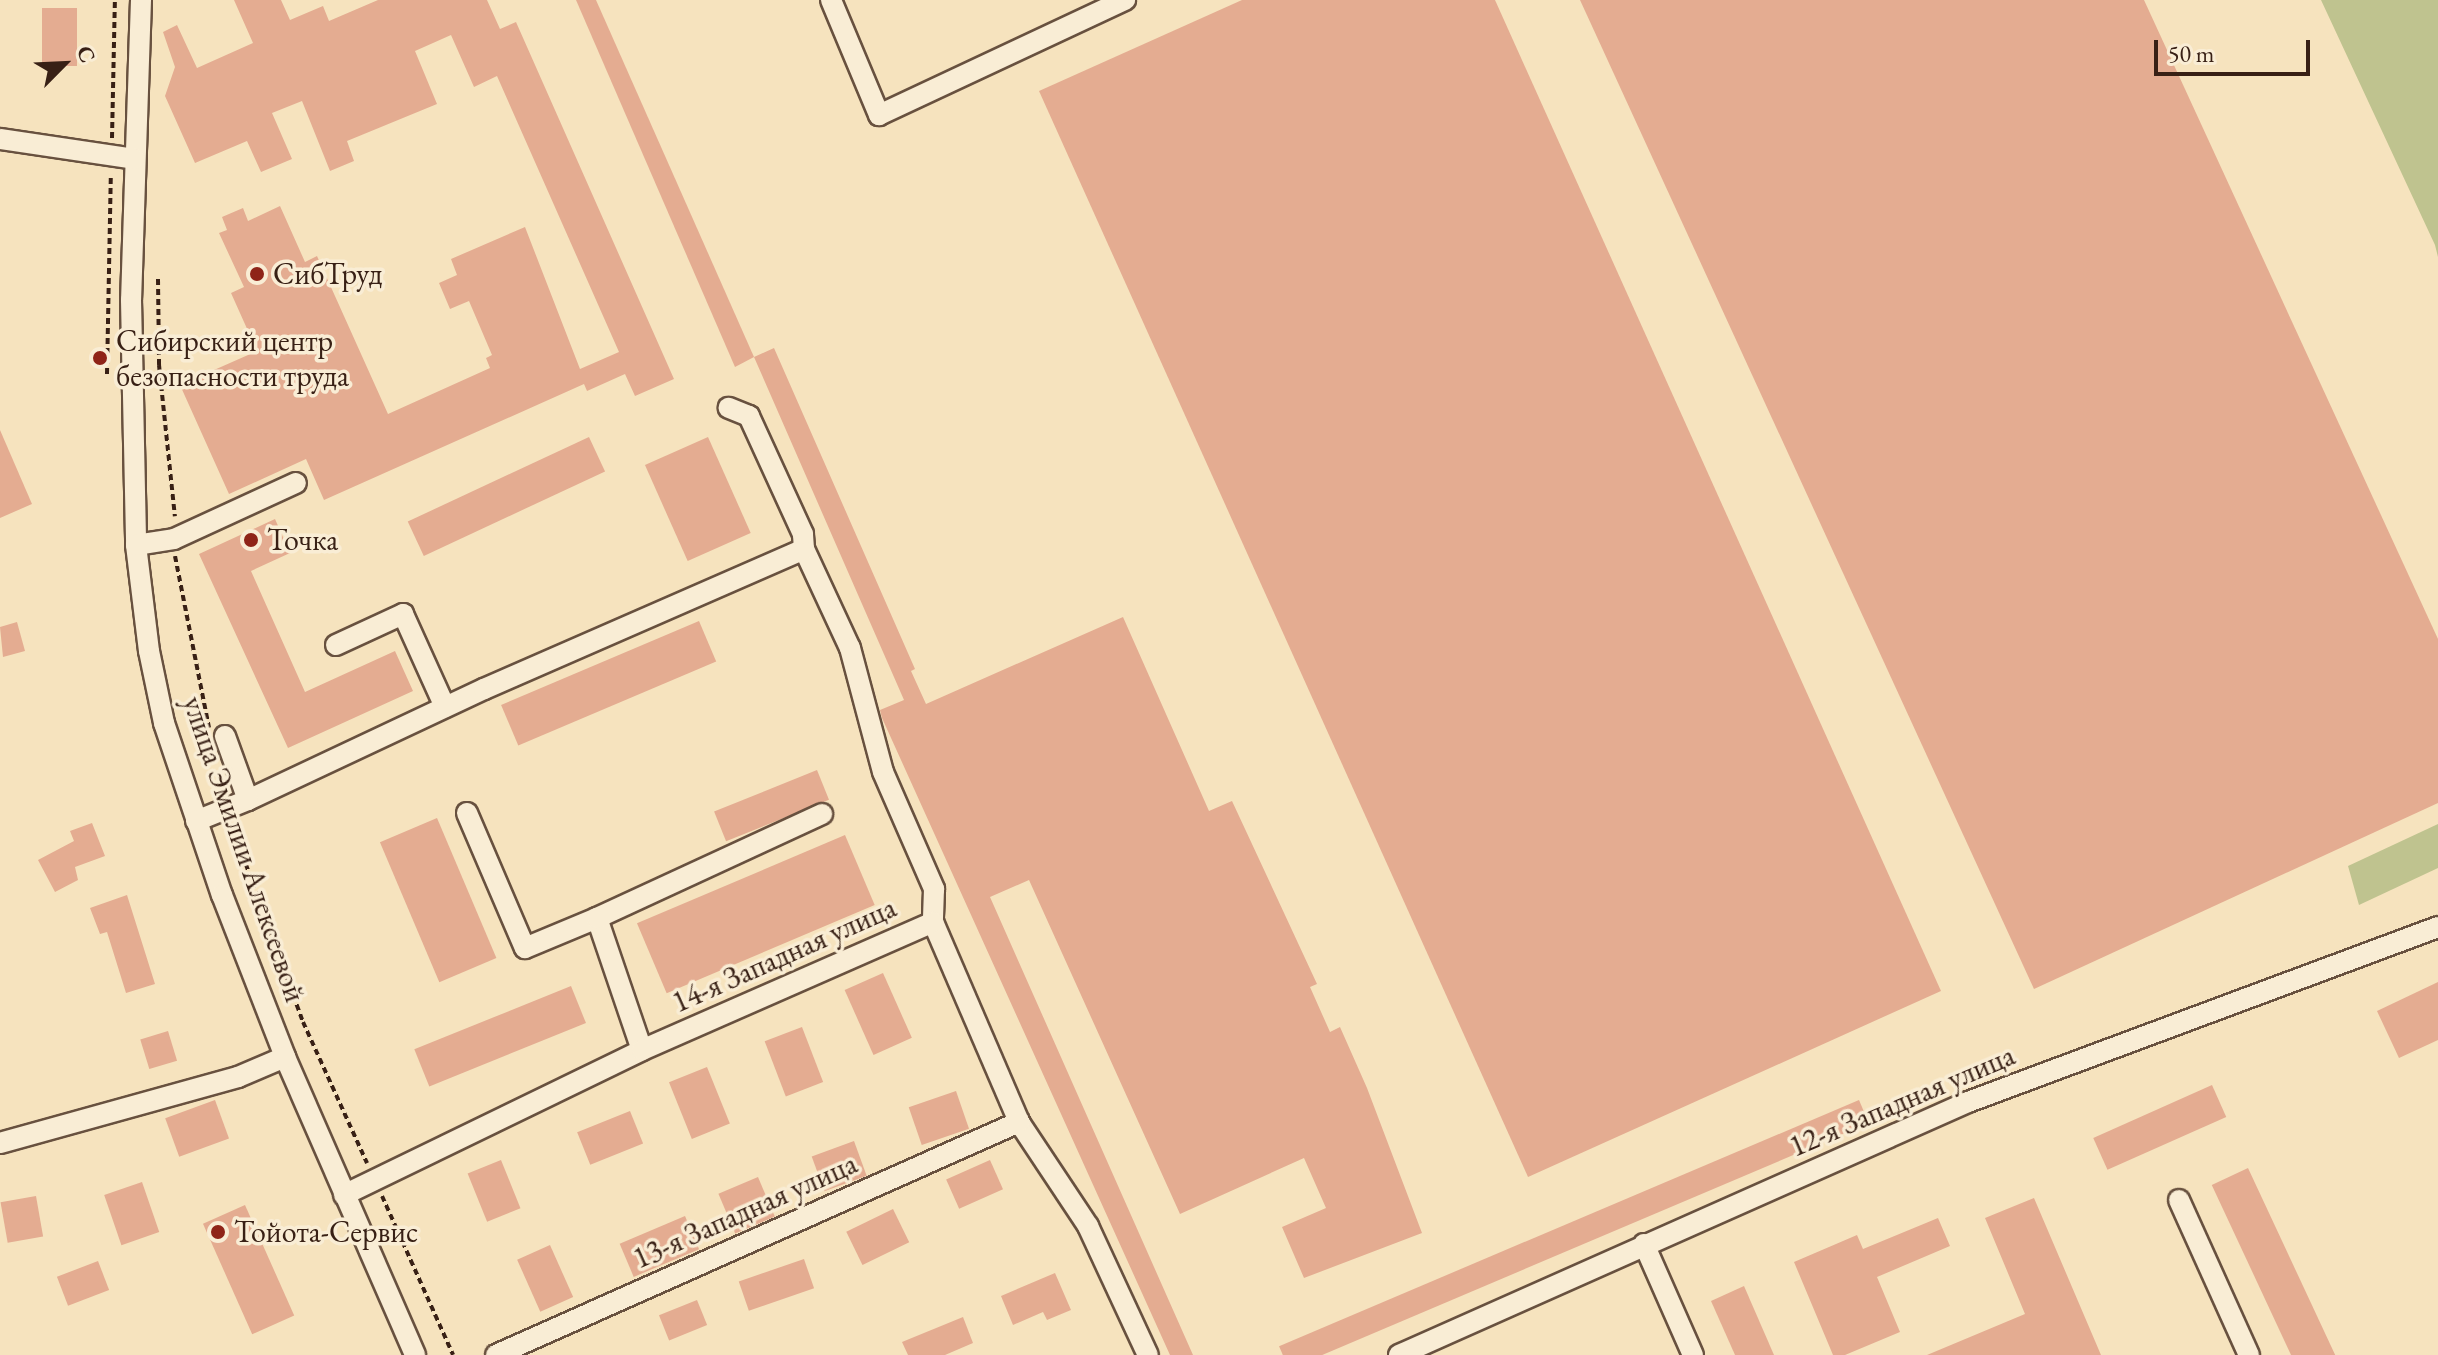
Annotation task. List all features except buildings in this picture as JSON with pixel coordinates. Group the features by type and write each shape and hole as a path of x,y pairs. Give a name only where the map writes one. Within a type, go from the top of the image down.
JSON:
{"street":[{"name":"улица Эмилии Алексеевой","path":"141,0 131,300 136,545 164,723 196,821 285,1057 415,1355"},
{"path":"831,0 879,115 1125,0"},
{"path":"0,139 135,159"},
{"name":"14-я Западная улица","path":"344,1195 642,1050 933,922 934,889 883,772 850,648 804,549 803,534 749,416 729,408"},
{"path":"136,545 174,539 296,483"},
{"path":"196,821 804,549"},
{"path":"336,645 403,614 445,707"},
{"path":"217,735 248,800"},
{"path":"467,813 525,948 822,814"},
{"path":"597,918 642,1050"},
{"path":"933,922 1019,1122 1088,1226 1148,1355"},
{"name":"12-я Западная улица","path":"1399,1355 1968,1102 2438,927"},
{"path":"0,1143 238,1077 285,1057"},
{"name":"13-я Западная улица","path":"496,1355 1019,1122"},
{"path":"2179,1200 2249,1355"},
{"path":"1644,1244 1693,1355"}],"path":[{"path":"107,374 115,0"},
{"path":"158,279 159,365 176,503 176,572 217,735"},
{"path":"226,809 303,1022 453,1355"}],"green space":[{"path":"2321,0 2438,0 2438,257 2435,245"},
{"path":"2438,824 2438,868 2359,905 2348,866"}],"place":[{"name":"СибТруд","path":"257,274"},
{"name":"Сибирский центр безопасности труда","path":"100,358"},
{"name":"Точка","path":"251,540"},
{"name":"Тойота-Сервис","path":"218,1232"}]}
